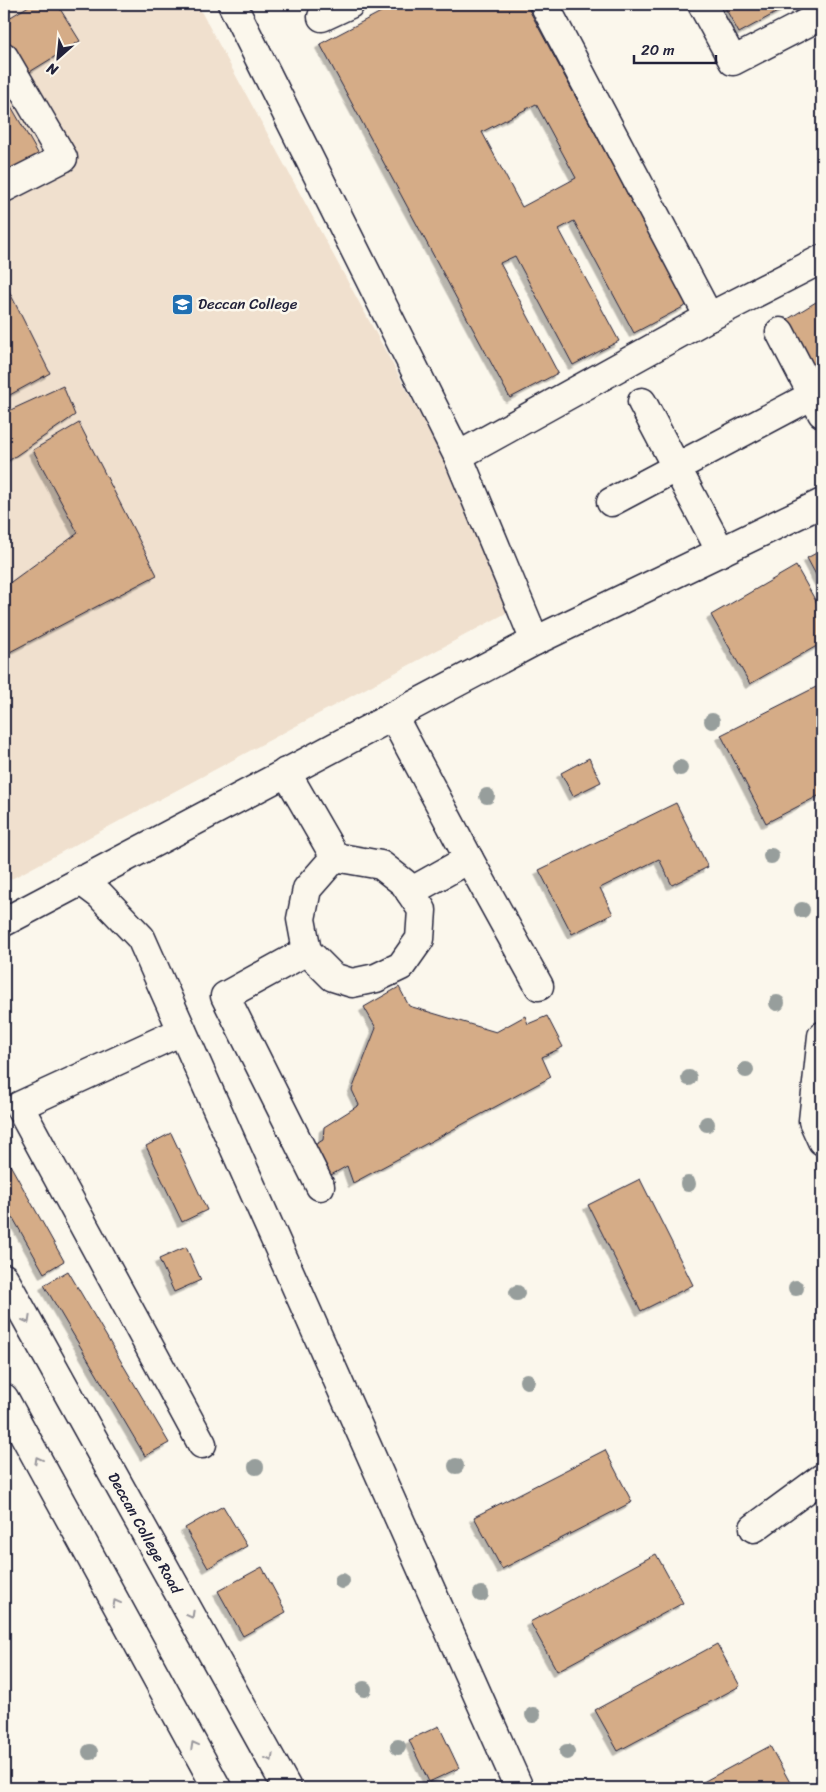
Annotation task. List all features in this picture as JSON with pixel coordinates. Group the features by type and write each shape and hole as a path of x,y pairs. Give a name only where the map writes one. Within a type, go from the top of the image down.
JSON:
{"main road":[{"path":"232,4 458,456 535,641"},
{"path":"322,17 350,4"},
{"path":"544,4 709,317"},
{"path":"702,4 733,62 822,15"},
{"path":"4,56 63,158 4,188"},
{"path":"458,456 709,317 822,259"},
{"path":"611,502 677,468 818,404 780,332"},
{"path":"642,402 721,552"},
{"path":"4,922 80,880 535,641 822,503"},
{"path":"393,716 539,986"},
{"path":"286,772 335,857"},
{"path":"335,857 381,865 404,884 422,910 420,939 401,966 376,978 352,983 333,977 307,951 301,919 308,889 335,857"},
{"path":"410,892 469,858"},
{"path":"80,880 100,895 141,938 519,1788"},
{"path":"307,951 225,996 320,1186"},
{"path":"182,1031 19,1106 202,1444"},
{"path":"822,1036 813,1121 822,1141"},
{"name":"Deccan College Road","path":"4,1278 287,1788"},
{"path":"4,1398 217,1788"},
{"path":"754,1528 822,1478"}],"shaded area":[{"name":"Deccan College","path":"4,4 197,4 523,604 4,883"}],"building":[{"path":"32,4 57,4 80,41 28,73 4,33 4,21"},
{"path":"396,4 526,4 687,305 634,333 574,221 559,229 619,341 573,365 515,256 500,263 558,373 510,398 320,44","holes":["536,104 576,178 522,207 482,132"]},
{"path":"723,4 792,4 739,33"},
{"path":"4,94 39,155 4,175"},
{"path":"4,281 50,373 6,397 4,394"},
{"path":"816,302 822,313 822,386 783,322"},
{"path":"63,386 75,415 4,464 4,413"},
{"path":"79,423 157,575 4,655 4,587 78,533 33,450"},
{"path":"822,550 822,586 807,558"},
{"path":"796,566 822,612 822,643 750,684 711,615"},
{"path":"822,684 822,794 766,823 721,735"},
{"path":"589,758 601,782 573,796 561,773"},
{"path":"676,803 708,867 672,885 659,859 600,888 613,914 572,934 539,870"},
{"path":"399,987 409,1006 496,1032 525,1016 528,1024 547,1016 563,1047 542,1057 551,1077 353,1183 347,1166 331,1175 313,1146 323,1140 324,1127 359,1105 352,1090 376,1028 364,1007"},
{"path":"171,1133 207,1210 182,1222 146,1146"},
{"path":"4,1154 64,1261 44,1273 4,1202"},
{"path":"640,1179 693,1285 641,1311 588,1205"},
{"path":"186,1247 201,1280 174,1292 159,1259"},
{"path":"68,1271 169,1443 145,1456 44,1285"},
{"path":"605,1450 632,1502 502,1569 474,1517"},
{"path":"223,1506 247,1546 208,1568 185,1528"},
{"path":"656,1554 683,1603 557,1671 530,1622"},
{"path":"262,1567 286,1612 243,1636 218,1591"},
{"path":"717,1644 740,1686 618,1751 595,1710"},
{"path":"439,1726 459,1768 429,1782 409,1740"},
{"path":"770,1746 793,1788 692,1788"}],"place":[{"name":"Deccan College","path":"182,304"}]}
